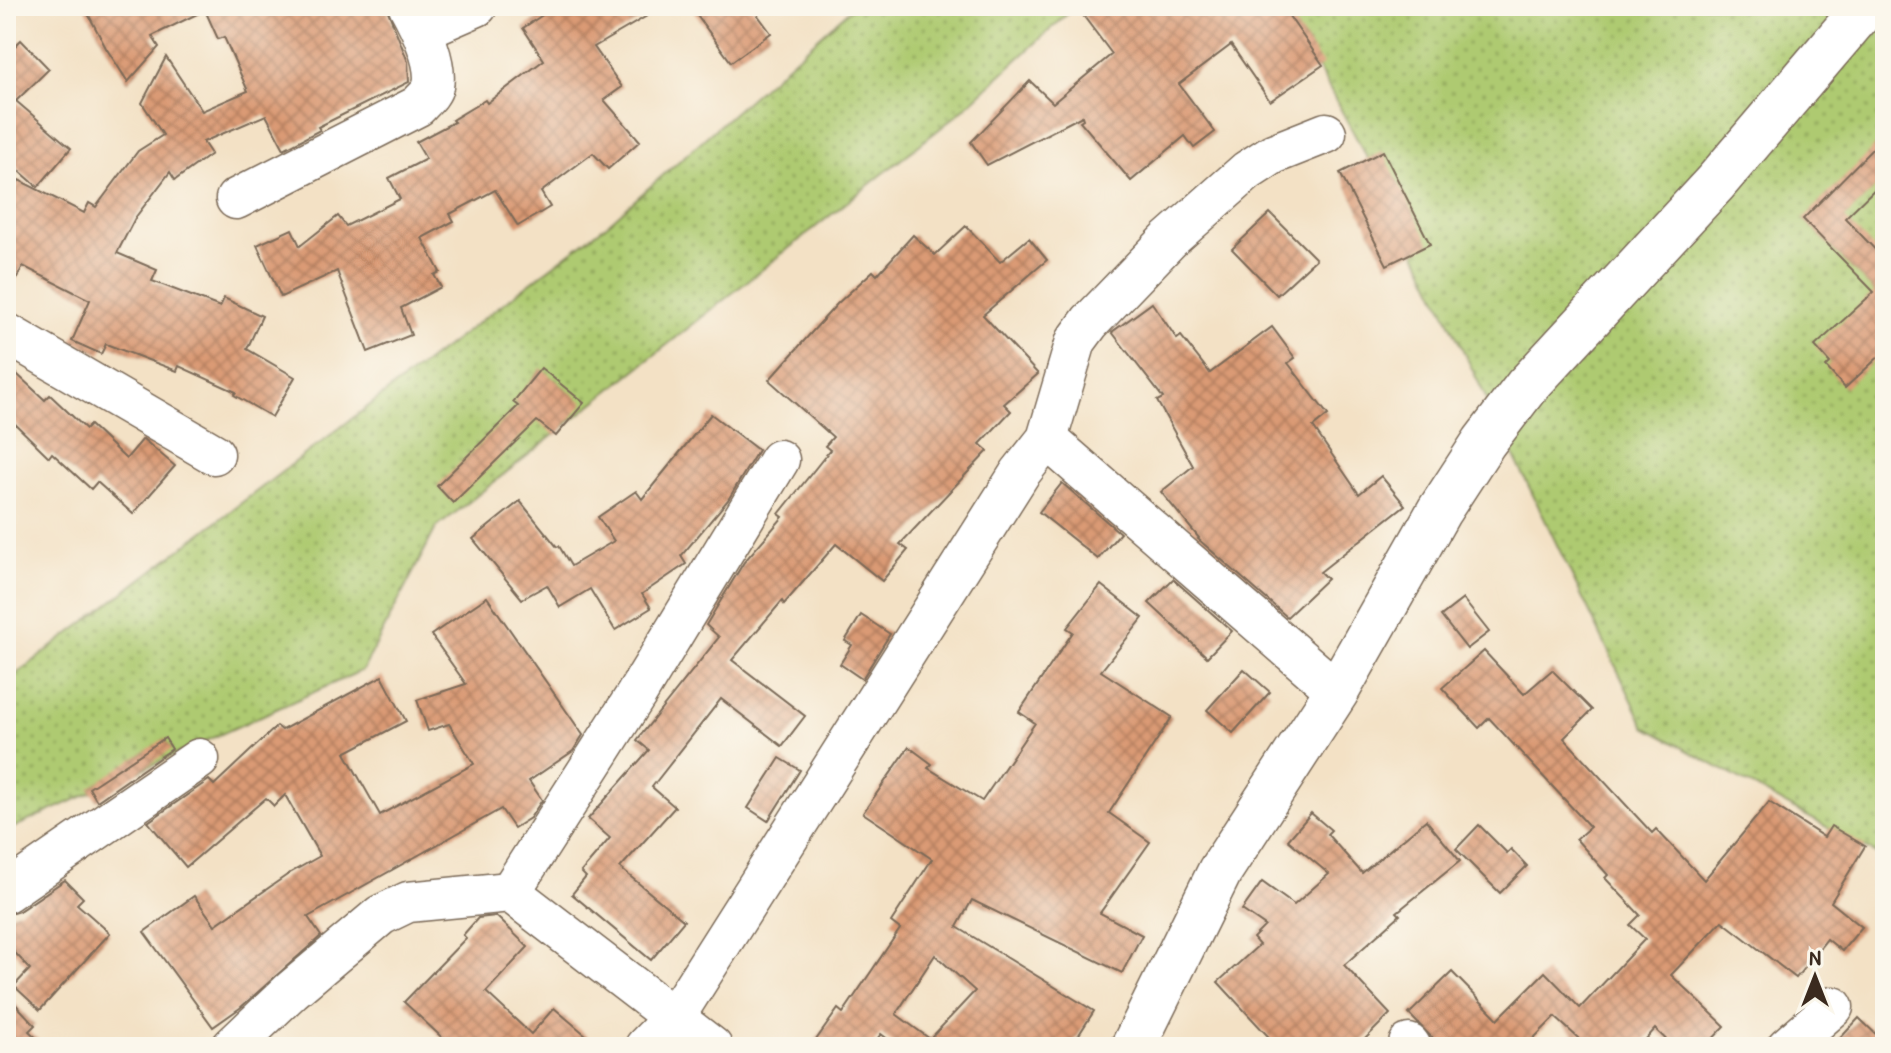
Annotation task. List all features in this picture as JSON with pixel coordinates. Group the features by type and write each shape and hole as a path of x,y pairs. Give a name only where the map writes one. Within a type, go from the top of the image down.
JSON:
{"main road":[{"path":"1133,1047 1220,871 1337,691 1439,511 1484,442 1526,387 1716,182 1866,6"}],"street":[{"path":"236,199 418,106 433,89 434,73 415,18 477,6"},
{"path":"645,1047 675,1016 1020,473 1047,439 1076,341 1090,322 1169,240 1247,171 1273,154 1326,133"},
{"path":"6,333 214,454"},
{"path":"1047,439 1337,691"},
{"path":"510,892 636,695 779,460"},
{"path":"6,892 199,759"},
{"path":"232,1047 292,990 381,915 408,902 510,892 712,1047"},
{"path":"1787,1047 1833,1007"}],"green space":[{"path":"854,6 1076,6 957,115 436,528 363,670 6,831 6,682 609,223"},
{"path":"1284,6 1885,6 1885,859 1645,727 1390,199"}],"building":[{"path":"84,6 233,6 238,11 249,6 386,6 408,62 409,82 318,127 320,130 284,149 266,115 203,142 211,154 175,180 170,172 135,218 117,253 157,270 152,281 220,307 224,298 262,316 247,349 295,377 272,417 234,395 236,392 179,366 177,371 106,344 101,354 72,341 90,300 23,266 6,300 6,206 19,180 84,213 89,203 96,207 138,151 163,135 142,103 166,57 202,111 248,91 224,37 218,39 205,10 152,36 159,47 128,82"},
{"path":"556,6 664,6 594,47 622,87 604,100 640,141 608,169 593,153 541,192 550,207 518,226 495,190 450,214 454,221 422,238 440,272 434,275 441,287 401,308 411,335 368,352 337,271 281,297 257,245 292,229 300,246 338,216 346,226 400,199 389,178 426,159 416,142 454,122 452,120 485,100 487,103 544,60 523,28"},
{"path":"690,6 751,6 771,33 731,62"},
{"path":"1076,6 1282,6 1323,65 1270,101 1231,45 1179,84 1215,132 1194,148 1185,136 1131,181 1080,121 1082,116 987,165 971,142 1030,81 1053,103 1112,54"},
{"path":"21,40 49,69 16,101 71,148 38,187 6,159 6,55"},
{"path":"1885,136 1885,179 1845,218 1885,260 1885,351 1845,388 1826,367 1830,363 1815,346 1874,292 1803,219"},
{"path":"1383,151 1430,244 1387,265 1340,173"},
{"path":"1270,213 1316,259 1277,295 1232,249"},
{"path":"966,226 1000,262 1029,238 1047,260 983,315 1038,374 1004,404 1011,411 980,444 988,451 900,544 908,550 882,581 836,544 732,660 805,716 782,746 721,699 652,787 675,807 620,868 684,921 651,960 572,894 586,877 581,872 610,838 588,819 649,750 637,740 719,637 706,625 744,562 783,517 779,514 830,450 825,446 833,437 769,380 837,304 873,271 877,275 913,235 935,255"},
{"path":"1152,303 1177,339 1181,336 1210,373 1272,327 1295,358 1288,363 1328,415 1313,427 1359,494 1381,476 1405,505 1320,572 1327,579 1287,617 1198,539 1161,492 1193,466 1157,401 1163,398 1112,332"},
{"path":"6,364 45,400 50,395 86,429 90,425 126,459 143,439 175,466 133,514 97,482 91,489 52,453 49,457 6,415"},
{"path":"541,368 584,403 556,436 537,421 453,503 437,486 518,406 513,402"},
{"path":"711,414 758,450 728,500 681,556 686,564 642,594 651,608 615,630 590,589 560,607 547,585 522,599 473,539 520,501 559,546 571,566 614,541 598,517 636,491 642,499"},
{"path":"1062,483 1120,533 1098,559 1039,512"},
{"path":"1173,579 1232,631 1207,657 1149,603"},
{"path":"1101,585 1143,618 1101,671 1172,717 1109,813 1150,842 1100,913 1142,935 1122,973 972,900 957,927 1094,1011 1071,1047 898,1047 881,1034 871,1047 811,1047 838,1009 843,1013 900,929 891,922 932,859 863,813 909,747 932,764 928,768 982,801 1035,723 1019,712 1073,632 1067,628","holes":["935,955 975,991 930,1039 896,1014"]},
{"path":"487,597 583,735 573,751 529,781 542,800 530,818 514,828 501,809 308,917 321,936 240,1008 213,1027 144,932 194,896 215,925 320,856 285,795 274,806 266,798 186,867 148,822 209,780 214,785 277,726 282,730 382,676 406,721 345,753 380,815 474,764 449,724 428,731 417,700 466,684 431,635"},
{"path":"1463,599 1489,632 1467,649 1441,616"},
{"path":"861,615 890,634 862,679 840,664 852,645 845,641"},
{"path":"1484,651 1524,694 1552,670 1592,710 1564,738 1652,833 1656,829 1704,880 1769,802 1824,837 1831,826 1865,846 1831,902 1862,927 1842,951 1827,939 1796,978 1722,921 1671,975 1725,1026 1705,1047 1674,1047 1655,1029 1639,1047 1588,1047 1555,1017 1525,1047 1441,1047 1409,1014 1452,972 1498,1019 1545,972 1580,1008 1645,939 1630,925 1640,915 1605,878 1608,875 1576,839 1590,827 1489,718 1479,728 1442,688"},
{"path":"1244,669 1270,692 1233,733 1207,710"},
{"path":"165,738 172,749 97,801 89,788"},
{"path":"780,758 800,770 768,821 748,808"},
{"path":"1311,813 1331,830 1327,834 1362,873 1426,820 1460,861 1397,912 1400,915 1344,965 1390,1014 1357,1047 1278,1047 1218,982 1259,945 1253,938 1265,926 1242,910 1262,882 1294,905 1329,874 1288,840"},
{"path":"1479,825 1507,853 1511,849 1527,866 1500,893 1456,849"},
{"path":"65,880 83,898 77,904 110,933 40,1010 14,986 30,969 6,943 6,915 19,911"},
{"path":"496,916 528,947 486,992 531,1034 554,1008 600,1047 452,1047 404,1002 466,938 463,935 478,918"},
{"path":"6,994 35,1025 29,1031 46,1047 6,1047"},
{"path":"1859,1018 1885,1043 1885,1047 1832,1047"}]}
